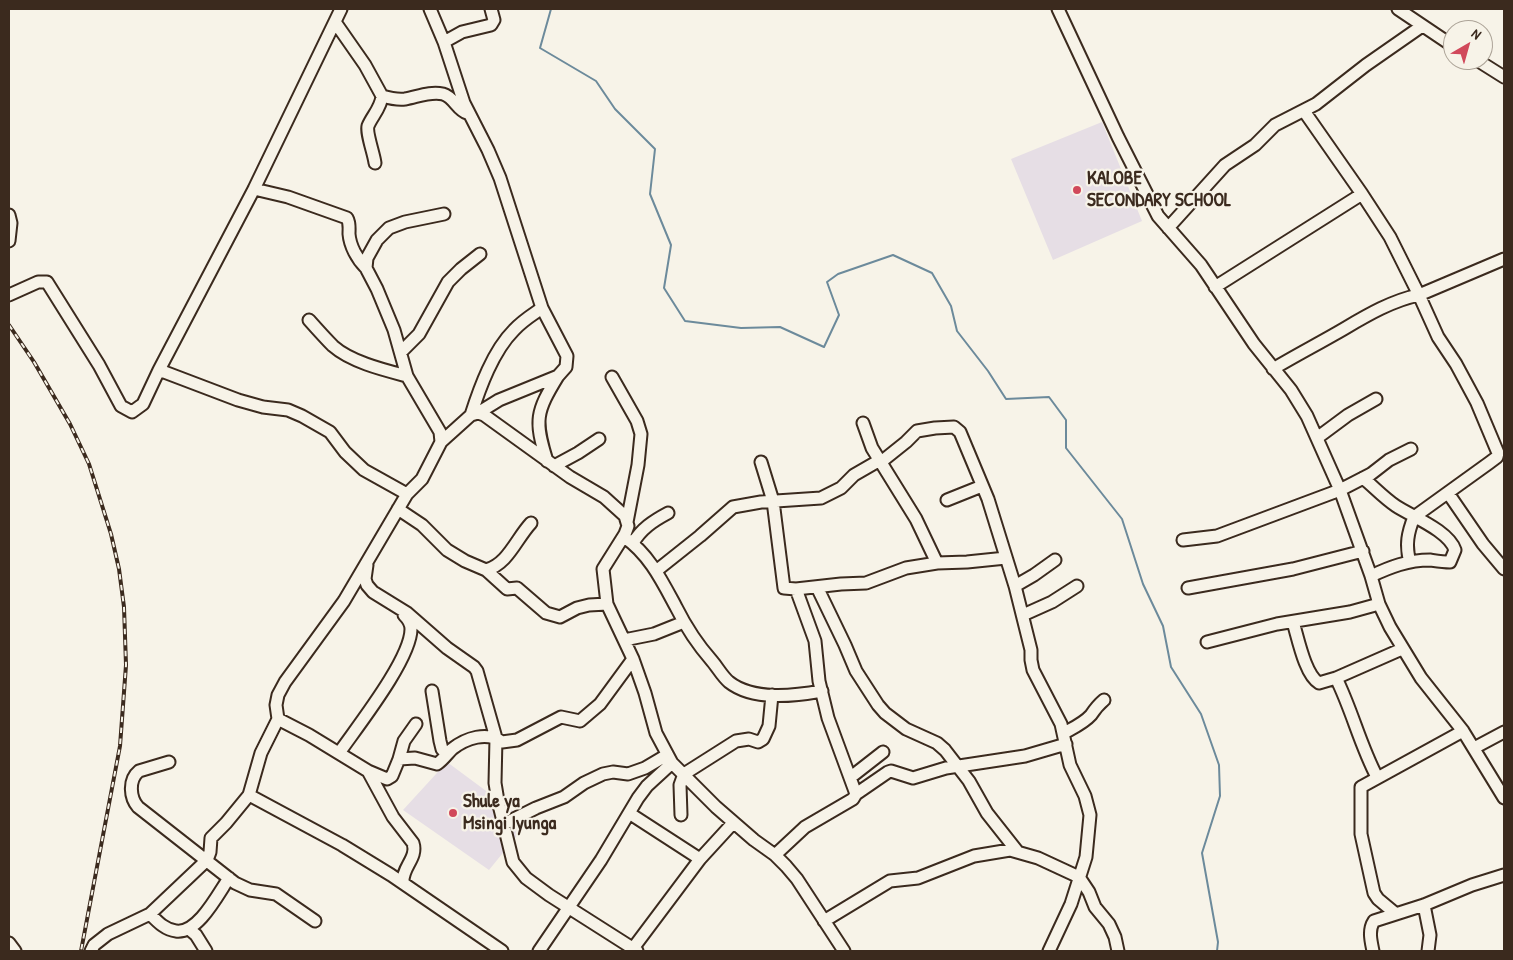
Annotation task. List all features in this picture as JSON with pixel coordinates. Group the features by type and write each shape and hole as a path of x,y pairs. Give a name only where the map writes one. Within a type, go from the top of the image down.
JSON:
{"street":[{"path":"9,295 38,282 47,282 121,406 132,412 140,407 254,190 341,9"},
{"path":"430,9 444,42 469,114 500,178 542,308 567,356 566,367 558,376 542,404 538,423 539,434 550,463"},
{"path":"444,42 462,32 491,25 494,20 491,9"},
{"path":"1058,9 1118,138 1158,216 1188,249 1273,369 1291,390 1307,416 1340,490 1363,551 1379,604 1402,648 1420,678 1463,731 1503,792"},
{"path":"1398,9 1443,40"},
{"path":"335,22 365,65 382,96 368,126 375,162"},
{"path":"1168,228 1218,171 1255,144 1275,125 1304,111 1330,94 1422,26"},
{"path":"1493,70 1504,77"},
{"path":"382,96 404,99 424,94 444,94 463,112 469,114"},
{"path":"1304,111 1390,237 1420,295 1438,337 1456,364 1501,452 1489,464 1414,517 1407,541 1410,562"},
{"path":"254,190 288,197 349,220 351,244 358,260 366,268 378,289 401,352 407,376 440,432 442,442"},
{"path":"1214,287 1362,194"},
{"path":"366,268 370,252 380,236 389,228 405,222 444,214"},
{"path":"9,215 11,223 9,241"},
{"path":"401,352 419,334 448,282 461,268 480,254"},
{"path":"1273,369 1371,314 1504,259"},
{"path":"474,414 480,386 508,337 523,322 542,308"},
{"path":"308,320 334,347 342,352 361,361 407,376"},
{"path":"159,370 238,400 288,410 302,416 330,432 344,452 364,470 407,494"},
{"path":"91,951 94,945 108,934 150,914 206,860 210,852 211,838 249,795 257,763 278,719 276,706 278,695 285,682 329,623 407,494 422,479 442,442 474,414 499,400 558,376"},
{"path":"612,377 640,428 638,465 627,522 628,540 656,571 698,645 728,681 752,692 772,696 796,696 822,691"},
{"path":"1317,438 1335,427 1348,415 1376,399"},
{"path":"474,414 491,419 511,436 581,485 604,497 623,513 627,522"},
{"path":"863,423 872,448 916,519 937,563"},
{"path":"656,571 733,507 792,498 813,499 829,495 841,488 854,475 881,461 906,442 917,430 954,427 960,432 982,486 1015,586 1031,650 1033,670 1055,710 1065,738 1070,765 1085,796 1090,815 1088,850 1071,904 1049,951"},
{"path":"550,463 578,453 599,439"},
{"path":"1183,540 1216,536 1340,490 1371,474 1389,460 1411,449"},
{"path":"761,462 773,501 784,588 796,589 841,584 866,584 900,570 937,563 1006,558"},
{"path":"1363,478 1383,496 1444,536 1456,550 1450,562 1428,560 1410,562 1390,567 1371,576"},
{"path":"947,500 982,486"},
{"path":"1448,493 1483,544 1504,569"},
{"path":"398,510 422,525 447,550 465,561 486,570 507,589 517,588 537,608 546,613 555,617 564,617 577,608 607,604"},
{"path":"668,513 647,525 628,540 603,569 607,604 633,659 656,733 670,759 684,774 733,823 775,855 797,879 844,951"},
{"path":"486,570 495,568 501,563 522,533 532,523"},
{"path":"1188,588 1293,569 1363,551"},
{"path":"1015,586 1034,576 1055,560"},
{"path":"368,561 365,579 367,585 380,598 407,613 477,671 496,738 495,783 510,854 518,869 549,895 634,950 700,859 733,823"},
{"path":"1023,615 1052,602 1078,586"},
{"path":"817,587 856,671 878,705 885,713 906,729 937,743 945,750 969,781 987,813 1018,851"},
{"path":"796,589 815,641 818,681 832,730 856,794"},
{"path":"1206,642 1276,624 1379,604"},
{"path":"339,753 368,713 404,654 411,627 407,618 400,610"},
{"path":"624,640 654,634 684,622"},
{"path":"1293,622 1305,662 1313,678 1319,683 1336,678 1402,648"},
{"path":"399,759 415,758 438,764 454,748 476,737 496,738 502,742 517,740 561,718 576,721 584,719 600,704 633,659"},
{"path":"1336,678 1354,720 1365,754 1377,777"},
{"path":"432,691 440,741 442,748 447,754"},
{"path":"681,815 680,784 684,774 736,741 749,739 758,742 763,740 768,731 772,696"},
{"path":"775,855 805,827 853,799 856,794 888,772 913,778 957,766 1016,758 1065,738 1104,700"},
{"path":"278,719 309,735 368,771 387,779 392,776 404,741 416,724"},
{"path":"1396,914 1378,899 1374,893 1361,834 1362,786 1463,731"},
{"path":"1474,748 1504,732"},
{"path":"851,777 883,752"},
{"path":"504,824 564,797 584,783 603,774 613,772 628,774 670,759"},
{"path":"540,951 601,860 647,786 670,759"},
{"path":"169,762 138,771 135,774 132,790 133,801 146,814 242,887 276,894 315,921"},
{"path":"368,771 393,817 415,847 414,856 404,871 403,882"},
{"path":"249,795 335,841 403,882 502,951"},
{"path":"629,813 700,859"},
{"path":"824,921 890,881 918,878 956,861 1010,850 1038,858 1079,877 1089,892 1095,907 1109,924 1115,937 1118,951"},
{"path":"1373,951 1370,934 1371,925 1374,920 1424,905 1472,885 1504,875"},
{"path":"150,914 161,925 176,932 189,929 195,926 207,911 229,878"},
{"path":"1424,905 1430,934 1428,951"},
{"path":"189,929 196,935 206,951"},
{"path":"9,943 15,951"}],"shaded area":[{"name":"KALOBE SECONDARY SCHOOL","path":"1102,122 1142,221 1053,260 1011,159"},
{"path":"447,762 528,822 489,870 403,810"}],"waterway":[{"path":"551,9 540,48 596,81 615,109 655,149 650,194 671,245 664,288 685,321 741,328 780,327 824,347 839,315 827,282 838,274 893,255 932,273 951,306 957,331 988,371 1006,399 1049,397 1066,420 1066,448 1122,519 1143,584 1163,626 1171,667 1201,714 1219,765 1220,796 1202,853 1218,942 1217,951"}],"railway":[{"path":"9,325 34,362 70,424 89,464 111,534 119,569 124,607 126,665 120,746 81,951"}],"place":[{"name":"KALOBE SECONDARY SCHOOL","path":"1077,190"},
{"name":"Shule ya Msingi Iyunga","path":"453,813"}]}
